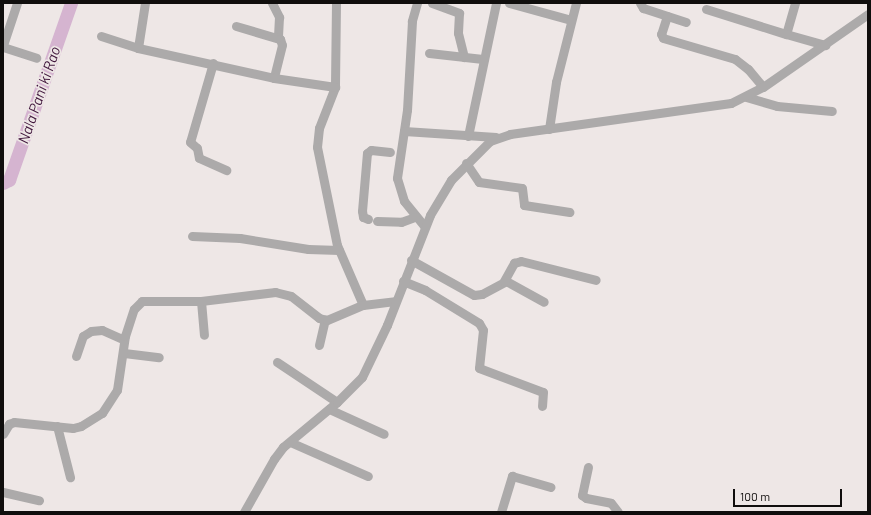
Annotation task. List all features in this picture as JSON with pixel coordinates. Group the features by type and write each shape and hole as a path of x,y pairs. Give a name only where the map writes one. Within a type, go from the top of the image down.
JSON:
{"street":[{"path":"17,3 3,46 36,58"},
{"path":"138,48 144,3"},
{"path":"272,3 279,17 278,38 282,45 274,78"},
{"path":"336,3 335,87 319,128 316,147 339,250 364,305"},
{"path":"417,3 412,21 404,132 397,178 398,189 415,217 424,226"},
{"path":"432,3 459,13 458,32 464,57"},
{"path":"468,136 496,3"},
{"path":"509,3 571,20"},
{"path":"549,129 556,82 576,3"},
{"path":"640,3 643,8 686,22"},
{"path":"786,34 795,3"},
{"path":"706,9 825,45"},
{"path":"404,132 496,137 635,115 716,107 746,97 763,87 868,14"},
{"path":"667,16 661,34 663,38 735,59 748,69 763,87"},
{"path":"236,26 278,38"},
{"path":"101,36 138,48 213,63 274,78 335,87"},
{"path":"429,53 484,59"},
{"path":"213,63 190,142 197,148 199,158 226,170"},
{"path":"746,97 777,106 832,111"},
{"path":"244,512 274,459 290,442 355,386 368,368 424,226 444,189 466,163 496,137"},
{"path":"390,152 371,150 367,153 362,211 363,217 373,220 401,222 415,217"},
{"path":"466,163 479,182 522,188 524,205 570,212"},
{"path":"192,236 240,238 308,248 339,250"},
{"path":"411,260 476,296 504,281 514,263 521,261 596,280"},
{"path":"403,281 425,290 479,322 484,330 479,368 543,392 542,406"},
{"path":"504,281 544,302"},
{"path":"3,434 7,426 14,422 57,426 81,426 108,406 116,390 124,353 124,340 134,309 138,303 201,301 275,292 291,296 325,320"},
{"path":"201,301 204,335"},
{"path":"325,320 364,305 395,301"},
{"path":"319,345 325,320"},
{"path":"76,356 83,336 91,331 102,330 124,340"},
{"path":"124,353 159,357"},
{"path":"277,362 337,402"},
{"path":"329,409 384,434"},
{"path":"57,426 70,477"},
{"path":"290,442 368,476"},
{"path":"588,467 582,495 586,498 611,503 618,512"},
{"path":"501,512 512,476 550,487"},
{"path":"3,492 39,500"}],"waterway":[{"name":"Nala Pani ki Rao","path":"3,183 9,180 71,3"}]}
